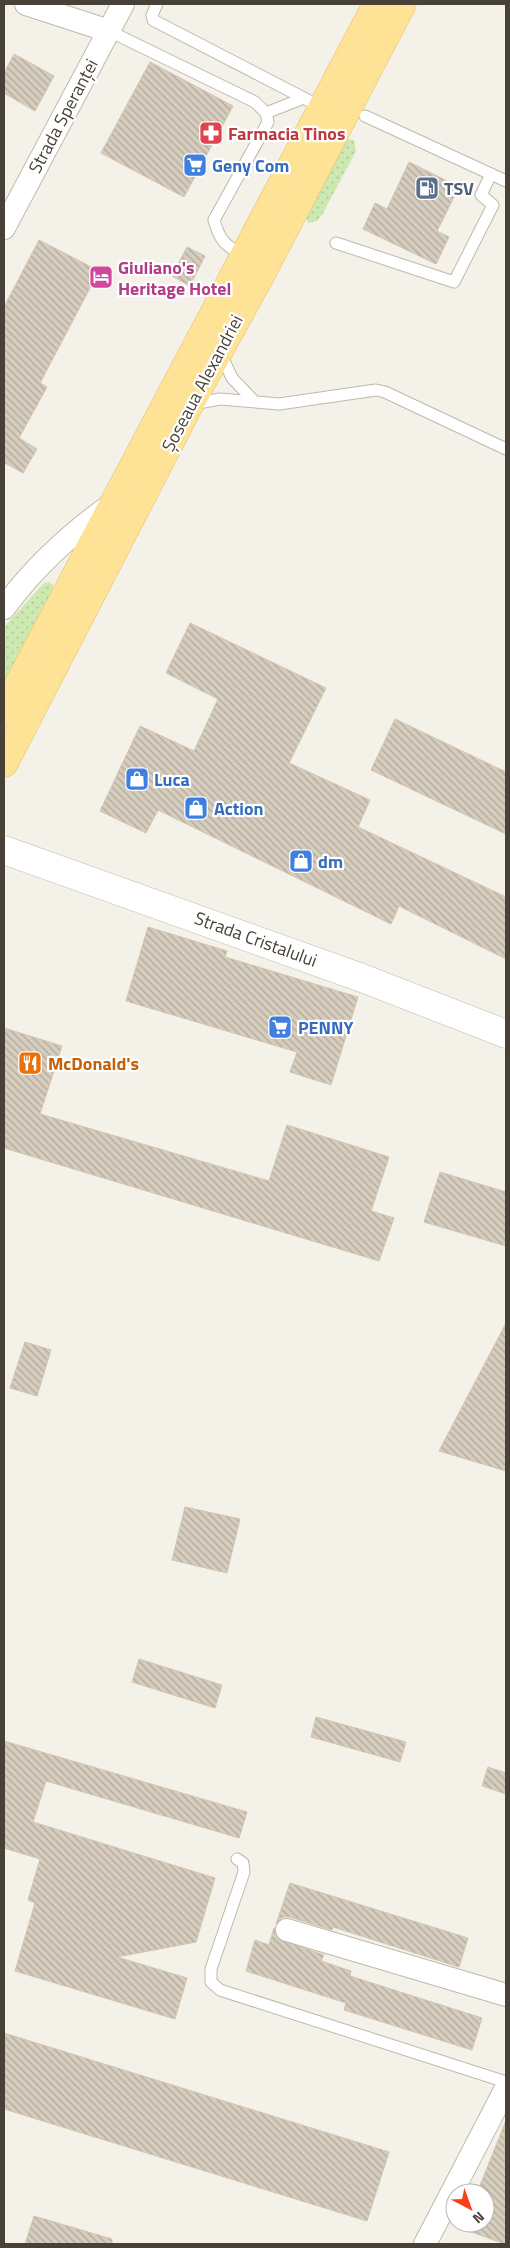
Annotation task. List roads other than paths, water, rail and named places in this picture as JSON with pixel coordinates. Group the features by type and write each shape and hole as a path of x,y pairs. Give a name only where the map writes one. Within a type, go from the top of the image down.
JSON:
{"main road":[{"name":"Șoseaua Alexandriei","path":"4,712 245,256 314,103 377,4"},
{"name":"Șoseaua Alexandriei","path":"4,764 189,405 402,4"}],"street":[{"path":"26,4 109,31"},
{"name":"Strada Speranței","path":"5,221 123,4"},
{"path":"4,608 19,588 61,544 84,523 116,502"},
{"name":"Strada Cristalului","path":"4,850 362,978 506,1034"},
{"path":"287,1930 506,1995"},
{"path":"432,2242 503,2099"}],"lane":[{"path":"157,4 152,15 153,20 314,103"},
{"path":"109,31 255,102 266,112 268,122 214,220 218,233 227,247 245,256"},
{"path":"266,112 314,103"},
{"path":"365,116 506,182"},
{"path":"336,243 454,282 493,205 481,194 491,174"},
{"path":"220,349 232,378 254,401"},
{"path":"189,405 220,399 279,404 376,390 386,392 506,449"},
{"path":"237,1859 243,1863 244,1872 211,1969 211,1982 220,1990 506,2082"}],"place":[{"name":"Farmacia Tinos","path":"211,133"},
{"name":"Geny Com","path":"195,165"},
{"name":"TSV","path":"427,188"},
{"name":"Giuliano's Heritage Hotel","path":"101,277"},
{"name":"Luca","path":"137,779"},
{"name":"Action","path":"196,808"},
{"name":"dm","path":"301,861"},
{"name":"PENNY","path":"280,1027"},
{"name":"McDonald's","path":"30,1063"}]}
